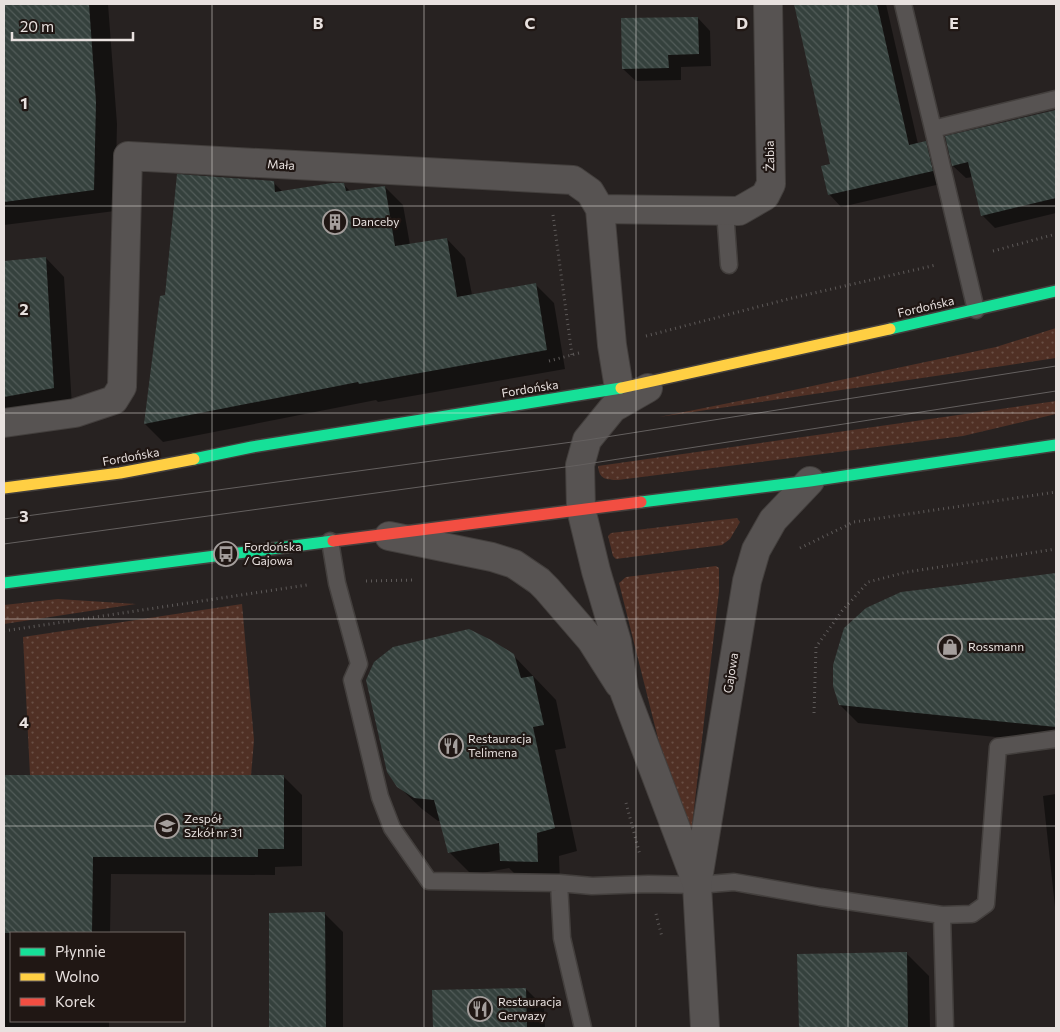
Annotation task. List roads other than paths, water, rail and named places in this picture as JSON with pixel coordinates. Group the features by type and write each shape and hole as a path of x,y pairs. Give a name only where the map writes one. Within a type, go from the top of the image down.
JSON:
{"main road":[{"name":"Fordońska","path":"4,488 120,473 252,447 619,388 800,350 1056,290"},
{"path":"4,583 810,481 1056,445"}],"street":[{"name":"Żabia","path":"600,209 739,212 766,196 771,184 768,4"},
{"name":"Mała","path":"4,423 75,413 114,400 122,387 128,156 573,180 590,192 600,209"},
{"path":"600,209 612,345 619,388"},
{"name":"Gajowa","path":"624,691 617,642 596,571 581,510 580,465 587,440 613,408 664,379"},
{"name":"Gajowa","path":"705,1028 697,885 747,581 756,550 772,520 810,481"},
{"name":"Gajowa","path":"358,538 394,535 427,544 492,557 514,564 539,581 591,640 624,691 697,885"}],"lane":[{"path":"903,4 976,310"},
{"path":"933,129 1056,99"},
{"path":"725,211 728,265"},
{"path":"330,541 337,583 359,664 352,680 380,797 392,828 429,881 592,886 697,885 734,882 942,915 972,914 986,904 998,746 1056,739"},
{"path":"559,884 562,938 583,1028"},
{"path":"942,915 945,1028"}],"tram line":[{"path":"4,519 587,440 1056,366"},
{"path":"4,544 580,465 1056,391"}],"place":[{"name":"Danceby","path":"335,222"},
{"name":"Fordońska / Gajowa","path":"226,554"},
{"name":"Rossmann","path":"950,647"},
{"name":"Restauracja Telimena","path":"451,746"},
{"name":"Zespół Szkół nr 31","path":"167,826"},
{"name":"Restauracja Gerwazy","path":"480,1009"}]}
